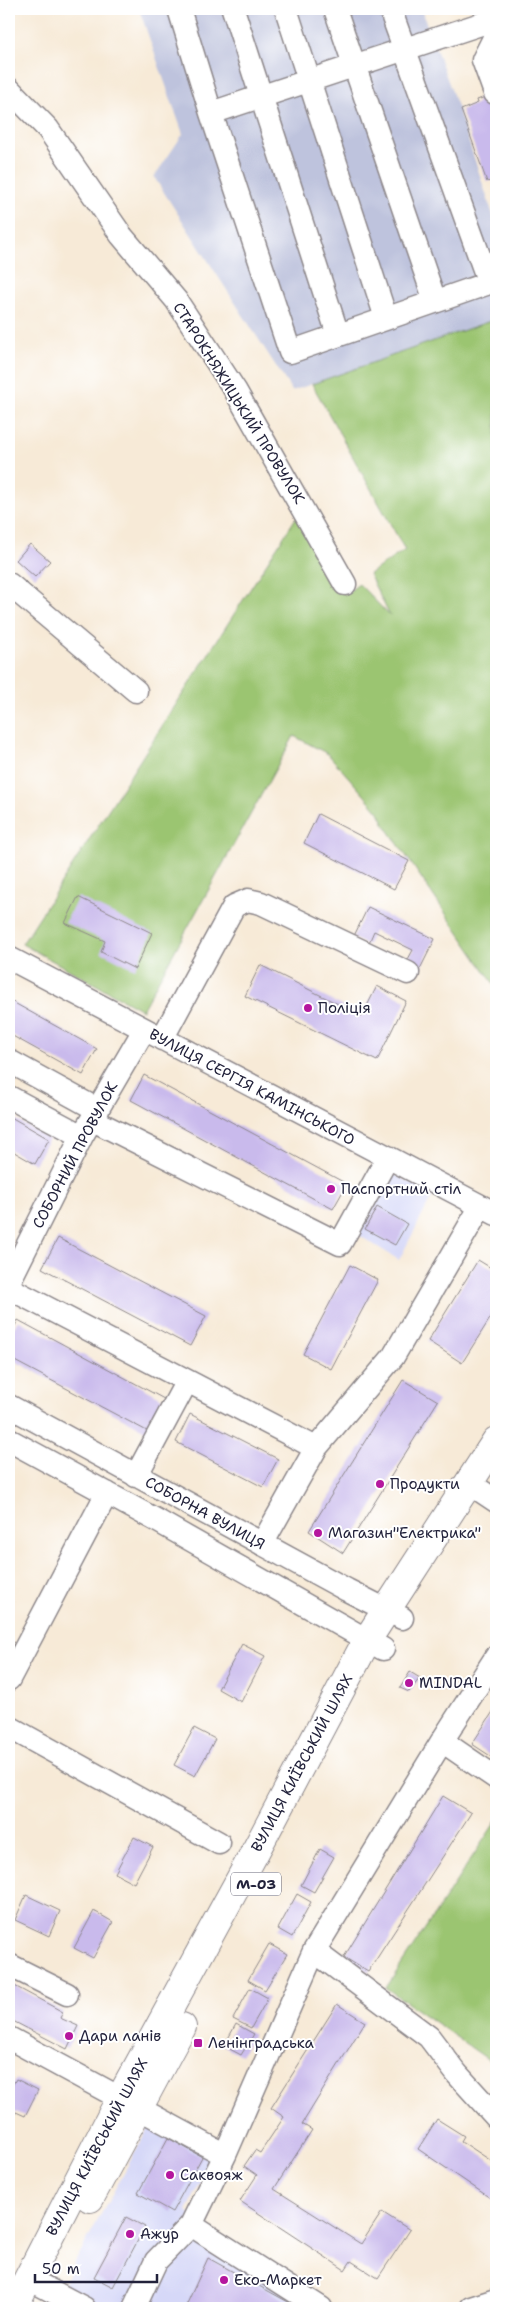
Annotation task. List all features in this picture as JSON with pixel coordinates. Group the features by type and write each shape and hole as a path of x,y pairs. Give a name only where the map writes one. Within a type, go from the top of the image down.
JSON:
{"highway":[{"name":"ВУЛИЦЯ КИЇВСЬКИЙ ШЛЯХ","path":"13,2308 35,2292 251,1860 375,1644 394,1614 486,1486 496,1441"}],"street":[{"path":"179,9 211,113 290,352 489,283 390,9"},
{"path":"233,9 338,335"},
{"path":"286,9 386,318"},
{"path":"336,9 435,302"},
{"path":"211,113 496,19"},
{"path":"495,93 483,60 496,34"},
{"name":"СТАРОКНЯЖИЦЬКИЙ ПРОВУЛОК","path":"9,89 48,129 121,235 176,300 235,390 346,584"},
{"path":"9,584 136,692"},
{"name":"СОБОРНИЙ ПРОВУЛОК","path":"9,1282 91,1122 153,1034 234,906 248,900 261,903 408,973"},
{"name":"ВУЛИЦЯ СЕРГІЯ КАМІНСЬКОГО","path":"9,958 489,1210"},
{"path":"9,1061 91,1122"},
{"path":"9,1096 91,1122 340,1244 388,1157"},
{"path":"262,1544 316,1448 393,1357 489,1210"},
{"path":"9,1288 316,1448"},
{"path":"136,1476 187,1381"},
{"name":"СОБОРНА ВУЛИЦЯ","path":"9,1406 394,1614"},
{"name":"СОБОРНА ВУЛИЦЯ","path":"9,1440 375,1644"},
{"path":"9,1679 107,1493"},
{"path":"134,2308 156,2261 191,2225 225,2155 314,1951 442,1741 496,1657"},
{"path":"9,1727 219,1843"},
{"path":"442,1741 496,1778"},
{"path":"314,1951 429,2037 457,2074 496,2117"},
{"path":"9,1965 67,1994"},
{"path":"9,2038 225,2155"},
{"path":"191,2225 321,2308"},
{"path":"35,2292 84,2308"},
{"path":"471,2308 496,2300"}],"shaded area":[{"path":"139,9 421,9 454,97 496,224 496,319 292,391 154,177 183,134"},
{"path":"387,1170 433,1195 399,1260 355,1233"},
{"path":"151,2123 212,2156 187,2212 307,2308 50,2308"}],"green space":[{"path":"496,319 496,987 385,825 379,812 328,754 294,736 142,1010 22,944 299,513 345,594 359,584 390,616 369,574 405,550 312,384"},
{"path":"496,1821 496,2065 386,1988"}],"building":[{"path":"496,93 496,139 492,141 496,152 496,179 487,182 461,110 478,103 477,100"},
{"path":"30,544 50,561 35,577 16,560"},
{"path":"318,814 409,861 394,889 304,843"},
{"path":"78,897 152,933 135,969 101,952 105,941 65,923"},
{"path":"368,907 435,939 420,969 406,963 413,950 374,931 368,945 353,938"},
{"name":"Поліція","path":"260,965 362,1016 377,986 406,1001 377,1061 245,996"},
{"path":"9,1000 97,1049 83,1075 9,1034"},
{"path":"144,1075 347,1184 333,1209 131,1100"},
{"path":"9,1116 49,1139 35,1164 9,1149"},
{"path":"377,1207 407,1224 395,1245 365,1229"},
{"path":"58,1238 206,1316 190,1346 42,1268"},
{"path":"478,1260 496,1271 496,1309 462,1363 428,1341"},
{"path":"350,1265 378,1280 331,1369 303,1354"},
{"path":"18,1320 164,1399 147,1431 9,1358 9,1337"},
{"path":"403,1380 438,1401 343,1553 309,1531"},
{"path":"190,1414 278,1459 263,1487 176,1442"},
{"path":"242,1644 265,1656 241,1702 218,1689"},
{"name":"MINDAL","path":"410,1672 420,1678 409,1692 400,1688"},
{"path":"496,1707 496,1757 495,1759 472,1744"},
{"path":"194,1728 215,1739 195,1776 174,1765"},
{"path":"443,1796 471,1813 368,1972 344,1957"},
{"path":"134,1837 153,1847 134,1883 115,1873"},
{"path":"320,1849 334,1857 314,1892 301,1885"},
{"path":"297,1894 311,1902 292,1937 278,1929"},
{"path":"26,1895 60,1911 49,1936 15,1920"},
{"path":"94,1911 113,1922 93,1958 74,1948"},
{"path":"269,1944 287,1954 265,1990 248,1980"},
{"path":"9,1983 63,2012 60,2018 78,2026 67,2049 9,2019"},
{"path":"250,1988 268,1998 251,2028 233,2019"},
{"path":"337,2004 365,2022 302,2124 312,2130 274,2189 361,2244 382,2212 410,2230 378,2278 351,2261 345,2270 240,2201 257,2175 244,2166 255,2150 260,2153 284,2117 271,2108"},
{"path":"236,2024 254,2034 241,2055 224,2046"},
{"path":"16,2079 38,2090 25,2116 16,2112 9,2125 9,2091"},
{"path":"437,2119 464,2136 461,2141 496,2164 496,2202 418,2149"},
{"name":"Саквояж","path":"168,2138 202,2157 172,2212 138,2193"},
{"path":"126,2217 145,2227 113,2287 94,2277"},
{"name":"Еко-Маркет","path":"208,2258 290,2303 292,2308 185,2308"}],"place":[{"name":"Поліція","path":"308,1008"},
{"name":"Паспортний стіл","path":"331,1189"},
{"name":"Продукти","path":"380,1484"},
{"name":"Магазин\"Електрика\"","path":"318,1533"},
{"name":"MINDAL","path":"409,1683"},
{"name":"Дари ланів","path":"69,2036"},
{"name":"Ленінградська","path":"198,2043"},
{"name":"Саквояж","path":"170,2175"},
{"name":"Ажур","path":"130,2234"},
{"name":"Еко-Маркет","path":"224,2280"}]}
